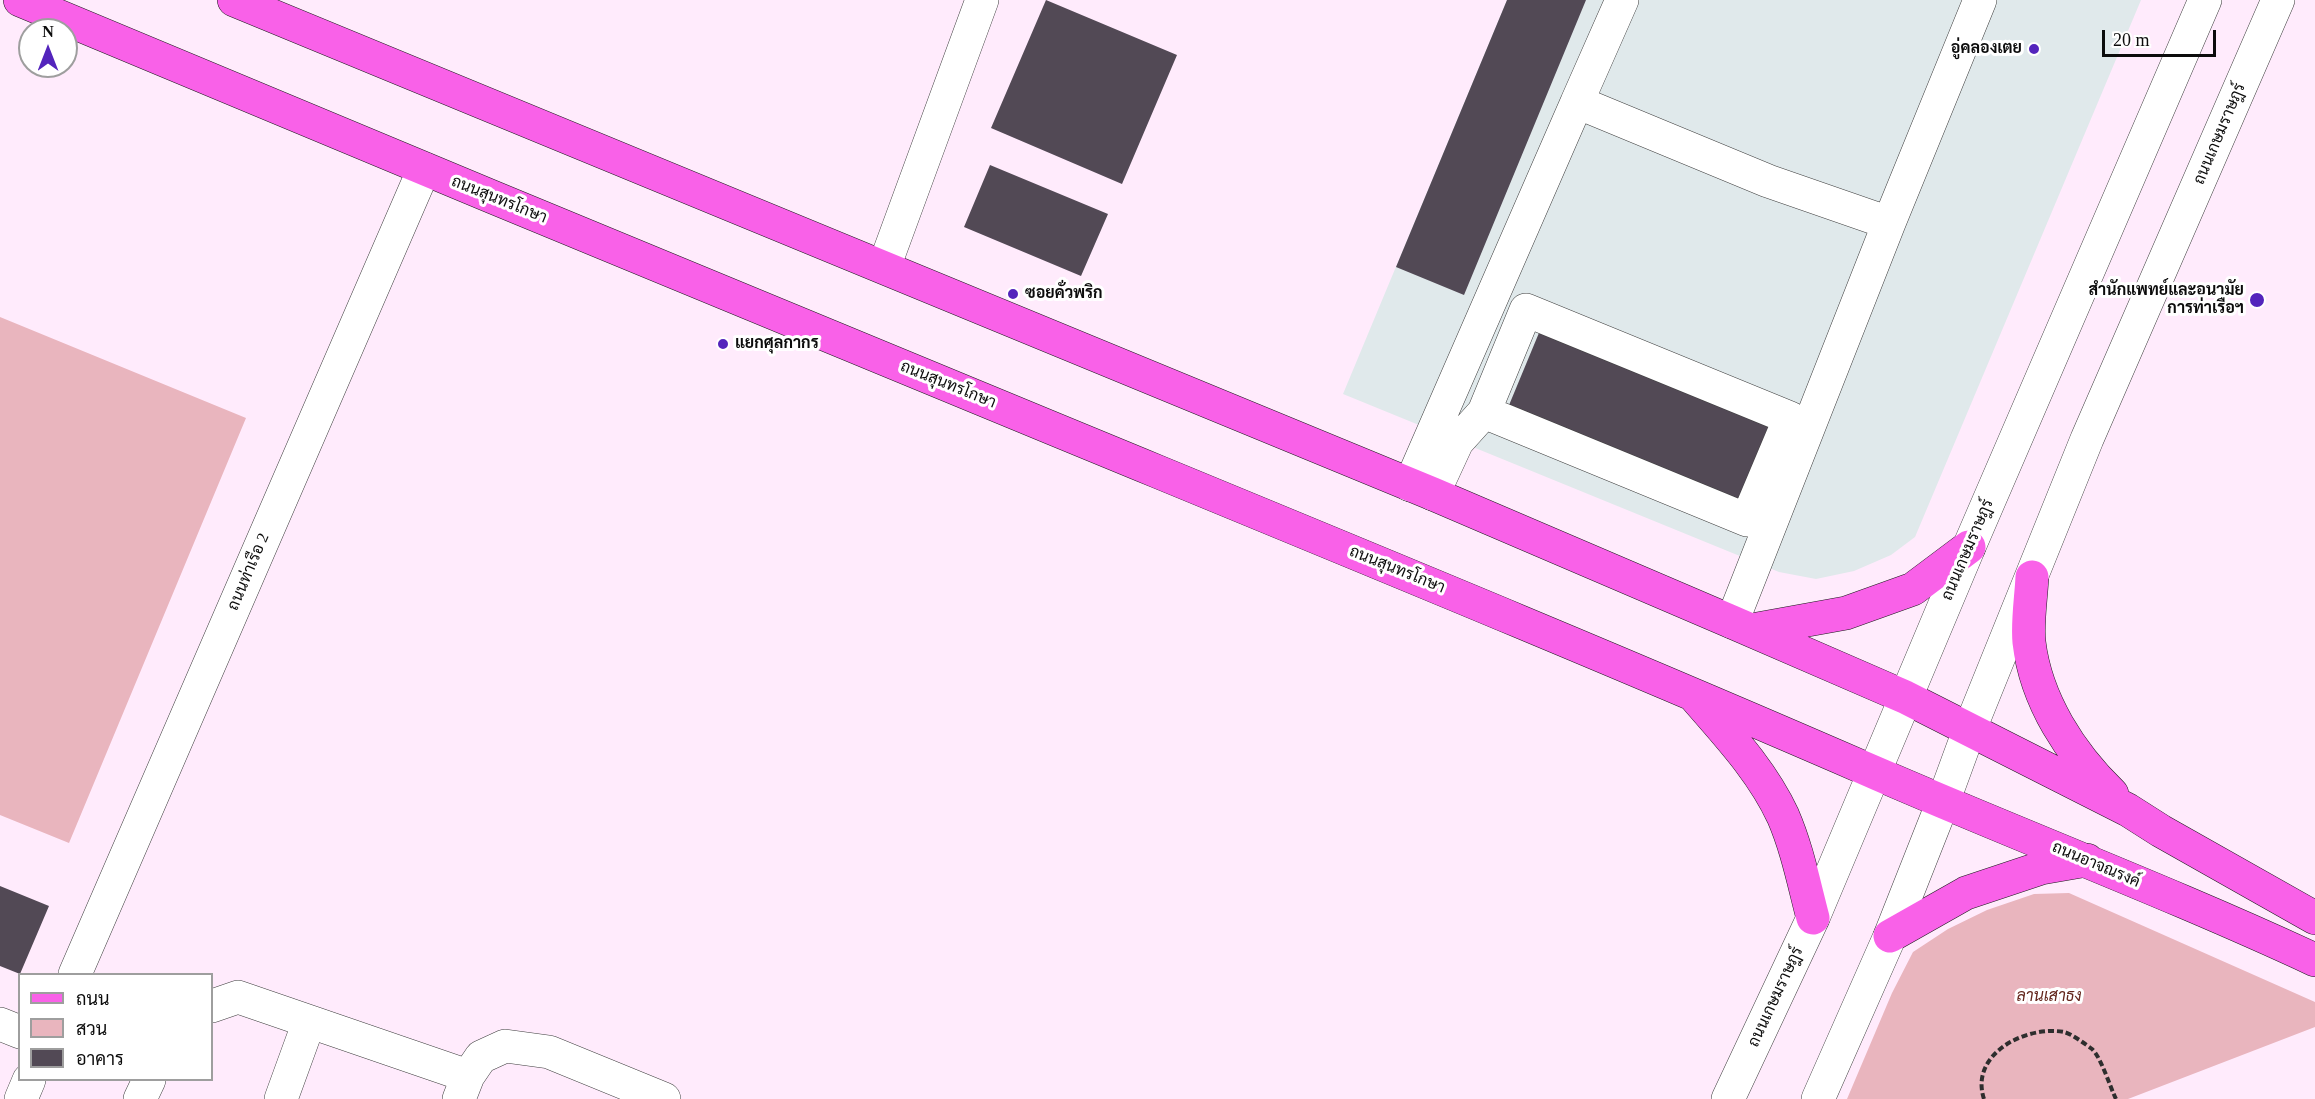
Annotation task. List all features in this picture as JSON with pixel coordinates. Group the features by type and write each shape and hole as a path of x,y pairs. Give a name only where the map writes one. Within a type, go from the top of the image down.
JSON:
{"main road":[{"name":"ถนนสุนทรโกษา","path":"20,0 1691,692 1875,772"},
{"path":"234,0 1421,489 1905,697 2128,810 2315,918"},
{"path":"1742,626 1846,613 1913,589 1969,547"},
{"path":"2032,578 2029,642 2038,682 2048,707 2062,733 2092,774 2128,810"},
{"path":"1691,692 1744,754 1765,784 1782,816 1796,853 1813,918"},
{"name":"ถนนอาจณรงค์","path":"1875,772 2087,860 2315,960"},
{"path":"1890,936 1976,889 2041,868 2087,860"}],"street":[{"path":"884,267 982,0"},
{"path":"1421,489 1577,102 1622,0"},
{"path":"1742,626 1888,224 1980,0"},
{"name":"ถนนเกษมราษฎร์","path":"1728,1099 1813,918 1969,547 2205,0"},
{"name":"ถนนเกษมราษฎร์","path":"1818,1099 1890,936 1944,802 1969,731 2087,439 2278,0"},
{"path":"1577,102 1768,181 1888,224"},
{"name":"ถนนท่าเรือ 2","path":"76,973 424,169"},
{"path":"1421,489 1457,442 1484,412 1526,310 1790,418 1747,520 1484,412"},
{"path":"213,1006 238,997 309,1022 463,1088 481,1057 505,1046 549,1052 664,1099"},
{"path":"281,1099 309,1022"},
{"path":"0,1024 18,1031"},
{"path":"140,1099 149,1081"}],"path":[{"path":"1984,1099 1981,1090 1985,1067 2003,1044 2034,1032 2066,1032 2094,1051 2116,1099"}],"shaded area":[{"path":"1507,0 2141,0 1915,537 1891,555 1854,571 1816,579 1779,572 1343,394"}],"green space":[{"path":"0,317 246,418 69,843 0,815"},
{"name":"ลานเสาธง","path":"2069,893 2315,1002 2315,1027 2128,1099 1847,1099 1892,993 1913,952 1948,929 1987,910 2034,894"}],"building":[{"path":"1046,0 1177,55 1122,184 991,128"},
{"path":"1507,0 1586,0 1464,295 1396,267"},
{"path":"990,165 1108,214 1081,276 964,227"},
{"path":"1541,328 1771,422 1737,504 1507,410"},
{"path":"0,886 49,906 20,973 0,966"}],"place":[{"name":"อู่คลองเตย","path":"2034,49"},
{"name":"ซอยคั่วพริก","path":"1013,294"},
{"name":"สำนักแพทย์และอนามัย การท่าเรือฯ","path":"2257,300"},
{"name":"แยกศุลกากร","path":"723,344"}]}
